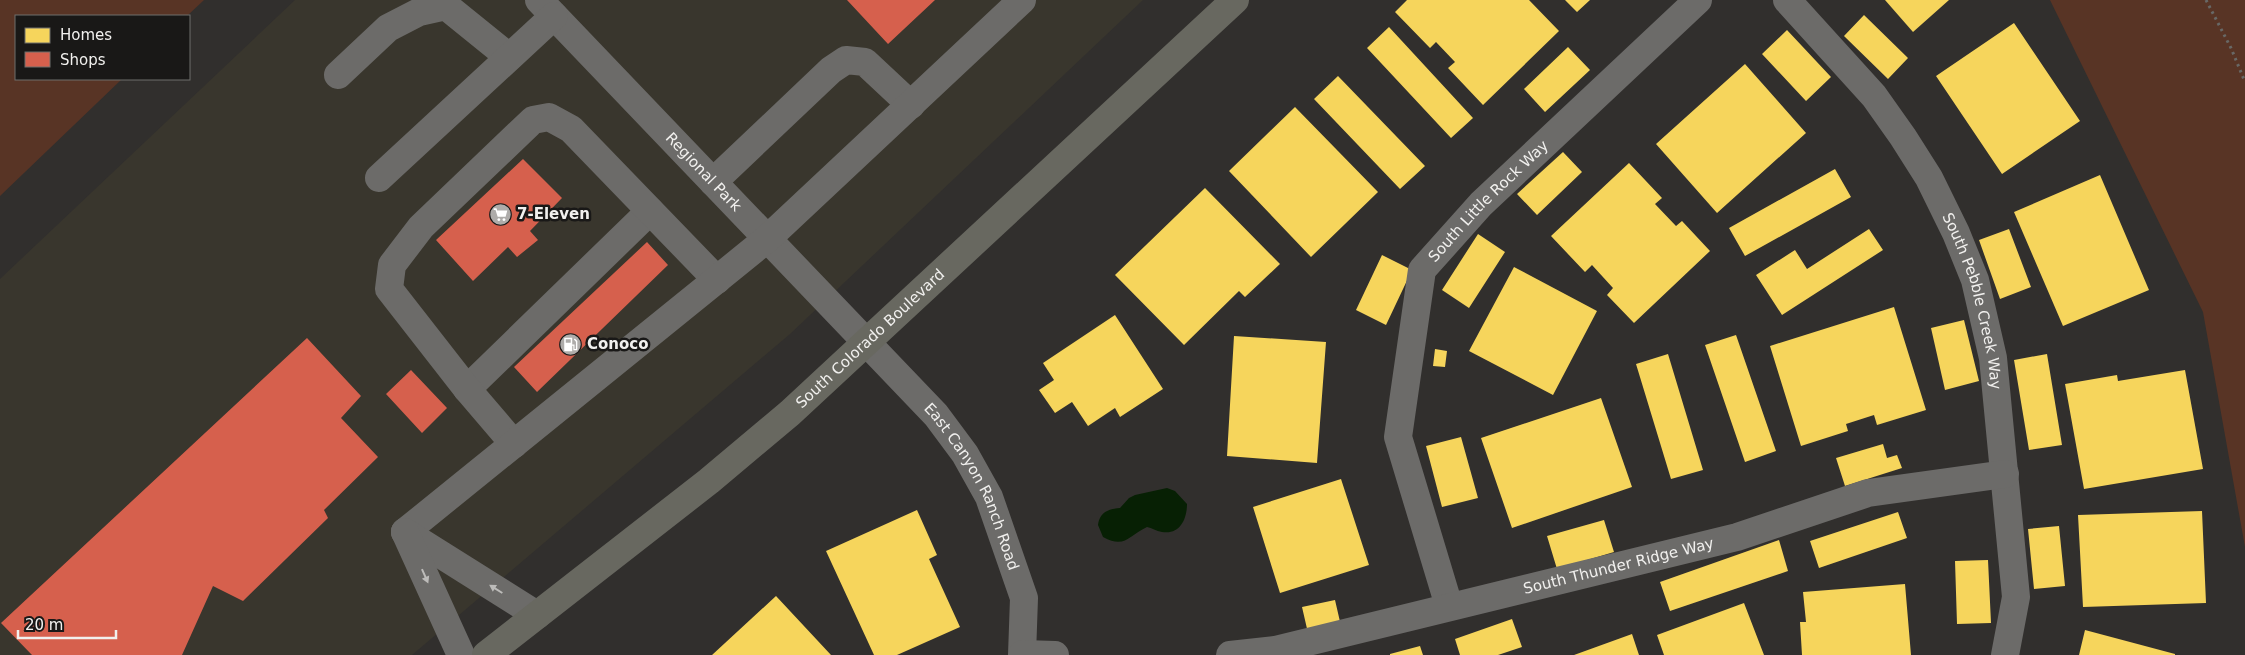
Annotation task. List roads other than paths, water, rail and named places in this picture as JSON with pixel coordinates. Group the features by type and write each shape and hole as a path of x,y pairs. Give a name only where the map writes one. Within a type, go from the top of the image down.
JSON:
{"main road":[{"name":"South Colorado Boulevard","path":"486,655 709,481 790,413 1235,0"}],"lane":[{"path":"405,532 768,239 1022,0"},
{"name":"South Little Rock Way","path":"1449,606 1398,437 1422,270 1481,204 1698,0"},
{"name":"South Pebble Creek Way","path":"1787,0 1874,96 1904,137 1929,178 1956,233 1975,280 1993,358 2016,597 2005,655"},
{"path":"338,75 388,28 419,12 446,6 509,57"},
{"path":"379,178 509,57 547,8"},
{"name":"Regional Park","path":"547,8 867,342"},
{"path":"713,182 831,70 846,60 865,62 911,104"},
{"path":"514,444 389,289 392,265 428,220 533,120 548,117 571,129 717,280"},
{"path":"467,388 650,211"},
{"name":"East Canyon Ranch Road","path":"867,342 933,411 965,454 989,497 1024,598 1022,654"},
{"name":"South Thunder Ridge Way","path":"1230,655 1275,652 1449,606 1737,537 1868,493 2005,474"},
{"path":"405,532 537,615"},
{"path":"405,532 461,655"},
{"path":"1022,654 1055,655"}],"place":[{"name":"7-Eleven","path":"501,214"},
{"name":"Conoco","path":"571,344"}]}
